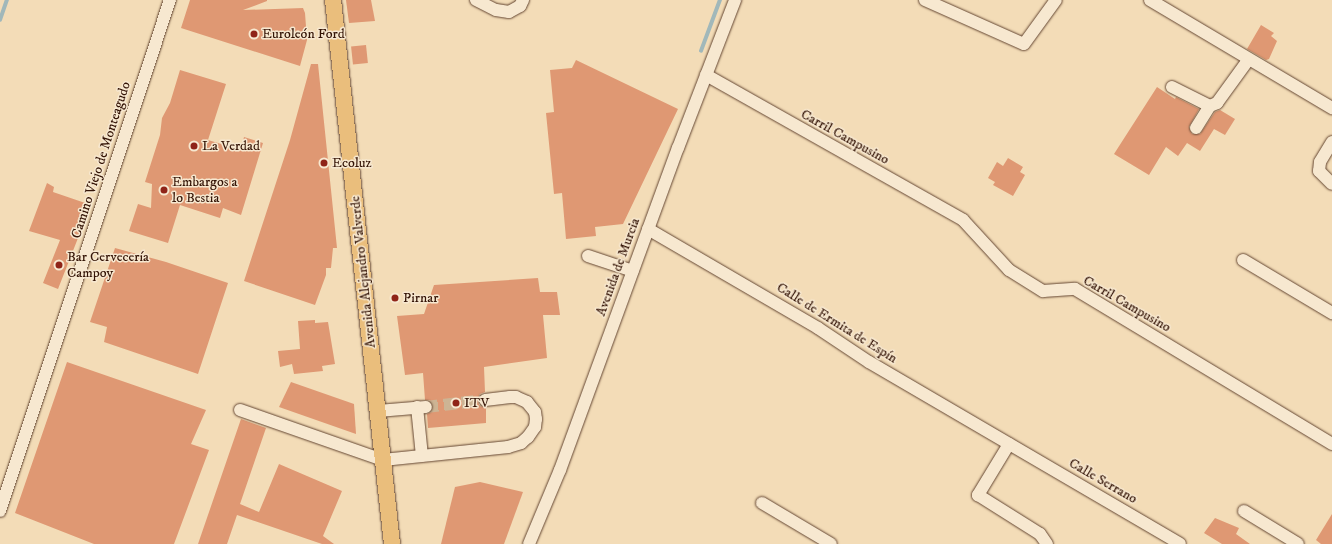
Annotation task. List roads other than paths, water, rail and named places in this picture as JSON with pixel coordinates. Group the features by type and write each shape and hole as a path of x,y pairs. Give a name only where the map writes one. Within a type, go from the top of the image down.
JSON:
{"main road":[{"name":"Avenida Alejandro Valverde","path":"333,0 392,544"}],"street":[{"name":"Camino Viejo de Monteagudo","path":"0,511 170,0"},
{"path":"476,0 496,10 509,12 520,6 522,0"},
{"name":"Avenida de Murcia","path":"529,544 560,470 648,229 735,0"},
{"path":"925,0 1024,44 1056,0"},
{"path":"1150,0 1332,108"},
{"path":"1196,128 1210,106 1217,103 1248,58"},
{"name":"Carril Campusino","path":"706,75 963,220 1009,270 1043,291 1075,289 1332,444"},
{"path":"1172,87 1210,106"},
{"path":"1332,142 1322,158 1319,171 1332,184"},
{"name":"Calle de Ermita de Espín","path":"648,229 818,328 869,362 1009,444"},
{"path":"588,256 633,271"},
{"path":"1243,260 1332,313"},
{"path":"240,410 383,460 508,448 521,443 528,437 535,427 535,412 527,402 516,397 485,400"},
{"path":"378,411 422,407 422,456"},
{"path":"1009,444 978,496 1040,534 1047,544"},
{"name":"Calle Serrano","path":"1009,444 1180,544"},
{"path":"762,503 831,544"},
{"path":"1244,511 1298,544"}],"waterway":[{"path":"0,20 7,0"},
{"path":"701,51 720,0"}],"tunnel":[{"path":"426,407 485,400"}],"place":[{"name":"Euroleón Ford","path":"254,34"},
{"name":"La Verdad","path":"194,146"},
{"name":"Ecoluz","path":"324,163"},
{"name":"Embargos a lo Bestia","path":"164,190"},
{"name":"Bar Cervecería Campoy","path":"59,265"},
{"name":"Pirnar","path":"395,298"},
{"name":"ITV","path":"456,403"}]}
